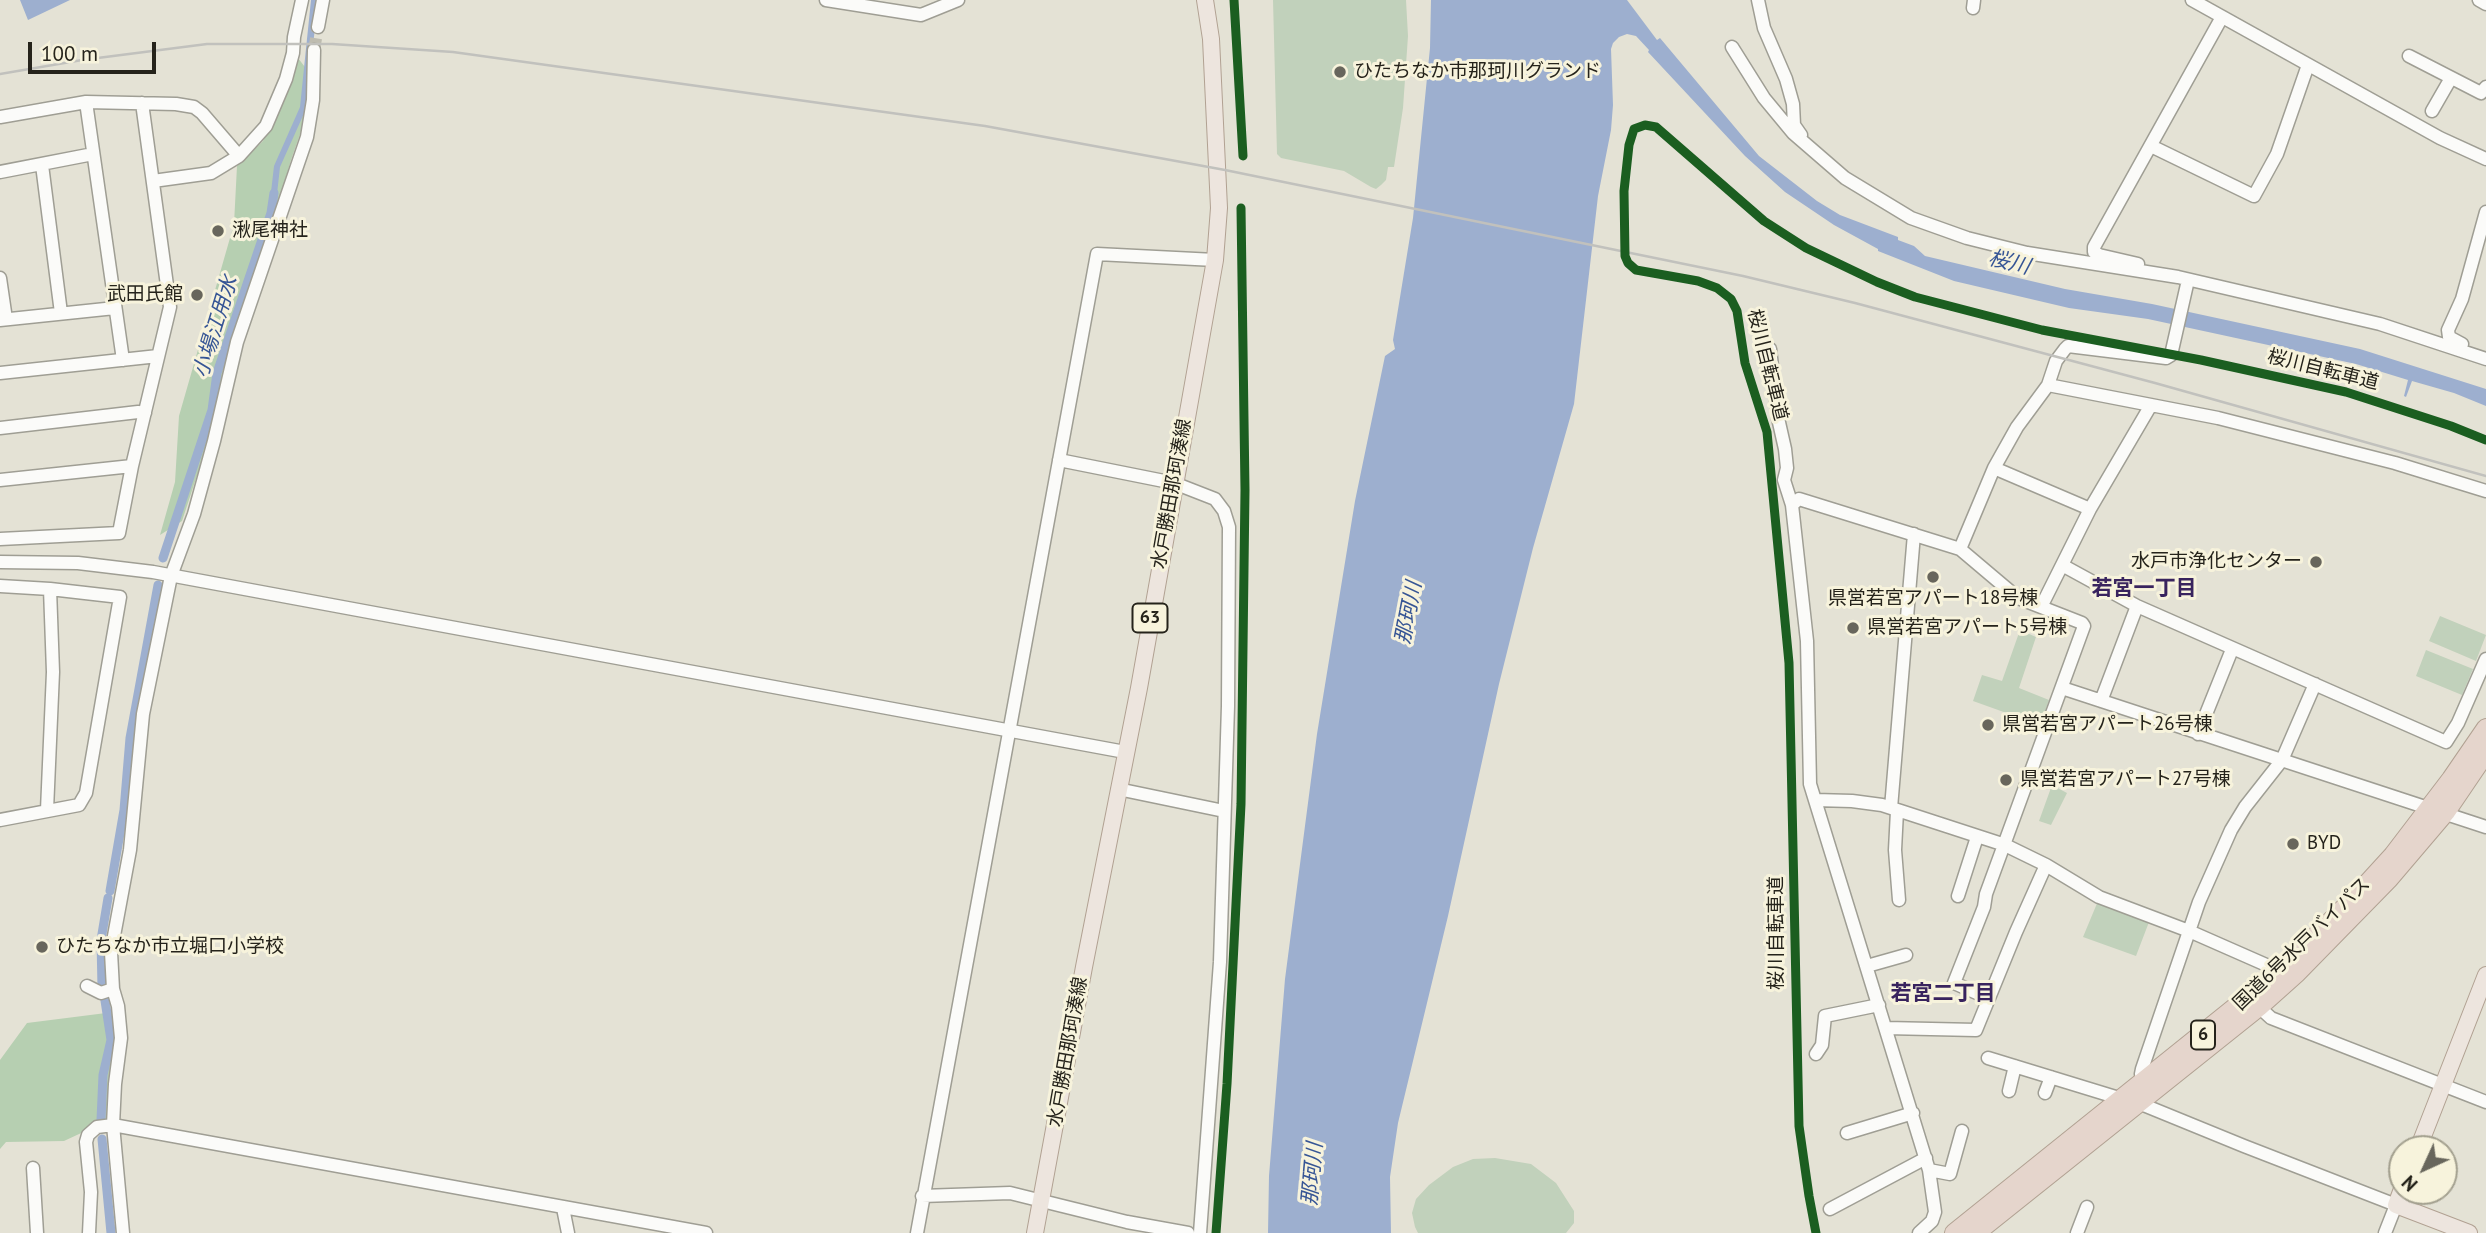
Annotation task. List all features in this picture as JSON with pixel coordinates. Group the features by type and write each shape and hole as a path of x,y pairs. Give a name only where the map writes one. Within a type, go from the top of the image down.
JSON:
{"highway":[{"name":"国道6号水戸バイパス","path":"1980,1231 2130,1098 2145,1081 2280,971 2351,901 2393,855 2486,728"},
{"name":"国道6号水戸バイパス","path":"1954,1233 2130,1098 2259,1007 2361,909 2446,812 2486,753"}],"main road":[{"name":"水戸勝田那珂湊線","path":"1035,1233 1139,688 1215,260 1219,208 1211,39 1205,0"},
{"path":"2423,1135 2486,975"},
{"path":"2415,1205 2469,1233"}],"street":[{"path":"153,181 211,173 239,156 266,126 286,79 302,0"},
{"path":"318,27 323,0"},
{"path":"826,0 920,15 958,0"},
{"path":"1758,0 1764,28 1786,79 1793,104 1794,125 1811,150"},
{"path":"2192,0 2440,138 2486,159"},
{"path":"2479,0 2486,4"},
{"path":"2184,281 2152,267 2098,255 2094,252 2094,247 2222,17"},
{"path":"1732,47 1782,120 1811,150 1867,194 1911,218 2027,253 2184,281 2380,324 2482,358"},
{"path":"123,1233 113,1125 121,1038 118,1006 113,989 111,952 130,850 143,713 171,576 194,514 244,319 307,137 313,100 314,50"},
{"path":"2409,55 2481,93 2486,87"},
{"path":"2151,145 2254,196 2277,154 2308,65"},
{"path":"2432,111 2451,78"},
{"path":"0,117 86,103 176,104 194,107 239,156"},
{"path":"86,103 123,359"},
{"path":"0,539 54,534 120,533 132,466 170,307 142,103"},
{"path":"0,172 93,154"},
{"path":"42,165 61,313"},
{"path":"2482,358 2449,337 2448,330 2462,299 2486,212"},
{"path":"917,1233 1097,254 1215,260"},
{"path":"0,278 3,320 115,307"},
{"path":"1960,549 1994,468 2017,427 2048,385 2056,361 2068,346 2166,358 2174,349 2184,281"},
{"path":"1770,349 1778,418 1786,449 1787,468 1784,480 1792,505 1807,641 1810,784 1928,1164 1936,1212 1932,1222 1919,1233"},
{"path":"0,373 158,356"},
{"path":"2048,385 2218,418 2486,491"},
{"path":"2041,607 2090,509 2151,405"},
{"path":"0,428 145,413"},
{"path":"1059,460 1174,482 1215,499 1224,511 1229,527 1229,656 1220,962 1200,1233"},
{"path":"0,480 132,466"},
{"path":"1994,468 2090,509"},
{"path":"1792,505 1799,499 1960,549 2018,598 2084,626 1954,983 1988,998"},
{"path":"1899,900 1894,810 1914,534"},
{"path":"0,562 78,563 171,576 1125,752"},
{"path":"2062,565 2137,606 2446,742 2458,723 2486,659"},
{"path":"0,586 120,597 86,793 79,804 0,820"},
{"path":"47,810 53,672 50,589"},
{"path":"2101,701 2137,606"},
{"path":"2198,734 2231,652"},
{"path":"2145,1081 2141,1074 2142,1069 2189,931 2231,831 2258,789 2282,760 2315,684"},
{"path":"2062,688 2486,827"},
{"path":"1118,789 1224,811"},
{"path":"1815,800 1852,801 1894,810 2005,845 2046,865 2099,897 2189,931 2280,971"},
{"path":"1958,895 1977,837"},
{"path":"1886,1028 1976,1030 2046,865"},
{"path":"1867,966 1906,955"},
{"path":"87,986 101,993 113,989"},
{"path":"1816,1054 1824,1036 1825,1016 1879,1005"},
{"path":"2259,1007 2270,1018 2486,1102"},
{"path":"1989,1058 2130,1098 2244,1146 2388,1193"},
{"path":"2009,1091 2015,1066"},
{"path":"2045,1093 2050,1077"},
{"path":"1847,1133 1913,1113"},
{"path":"89,1233 91,1192 86,1142 88,1135 97,1127 113,1125 706,1233"},
{"path":"1830,1209 1928,1164 1950,1174 1962,1131"},
{"path":"33,1168 37,1233"},
{"path":"922,1196 1010,1193 1127,1222 1188,1233"},
{"path":"2385,1233 2396,1205"},
{"path":"2077,1233 2087,1206"},
{"path":"563,1208 568,1233"}],"green space":[{"name":"ひたちなか市那珂川グランド","path":"1273,0 1406,0 1408,36 1403,108 1394,167 1388,167 1386,180 1376,189 1344,171 1281,158 1277,154"},
{"path":"298,58 311,75 307,114 182,521 160,535 175,482 179,416 234,224 237,166 263,141"},
{"path":"2440,616 2486,635 2476,661 2429,641"},
{"path":"2020,630 2036,637 2019,688 2049,700 2040,725 1973,701 1982,675 2002,681"},
{"path":"2426,650 2473,669 2462,695 2416,676"},
{"path":"2052,785 2067,793 2051,825 2039,821"},
{"path":"2098,901 2149,922 2136,956 2083,937"},
{"path":"114,1012 107,1121 64,1141 6,1142 0,1149 0,1060 27,1023"},
{"path":"1495,1158 1531,1164 1556,1183 1574,1211 1574,1223 1566,1233 1418,1233 1412,1213 1416,1199 1429,1185 1453,1167 1473,1159"}],"water":[{"path":"20,0 70,0 28,20"},
{"path":"311,0 318,0 306,109 280,167 276,203 270,201 274,166 300,107"},
{"name":"那珂川","path":"1431,0 1627,0 1657,40 1660,38 1759,156 1817,201 1840,215 1898,237 1898,240 1914,246 1925,256 2065,289 2152,304 2360,349 2486,389 2486,406 2412,381 2406,397 2404,396 2408,380 2356,364 2148,319 2069,308 1954,281 1878,251 1785,192 1745,156 1636,36 1627,34 1619,37 1611,49 1611,130 1598,196 1574,404 1533,548 1499,684 1448,916 1398,1123 1390,1177 1391,1233 1268,1233 1269,1176 1285,979 1317,734 1355,501 1385,356 1395,349 1393,340 1413,218 1430,48"}],"waterway":[{"name":"小場江用水","path":"163,558 212,410 217,373 271,213 274,193"},
{"name":"小場江用水","path":"110,891 124,810 130,738 158,585"},
{"name":"小場江用水","path":"102,988 101,940 108,898"},
{"name":"小場江用水","path":"101,1120 103,1075 111,1040 104,994"},
{"name":"小場江用水","path":"102,1139 111,1233"}],"tunnel":[{"path":"314,50 318,27"}],"railway":[{"path":"0,74 207,44 332,44 453,52 985,126 1225,170 1743,276 2155,383 2486,476"}],"cycle path":[{"path":"1234,0 1243,156"},
{"name":"桜川自転車道","path":"1816,1233 1799,1126 1789,663 1767,432 1745,363 1737,311 1731,299 1717,288 1698,281 1636,270 1628,263 1625,256 1624,191 1629,145 1634,129 1645,125 1656,127 1764,221 1806,248 1915,297 2042,330 2201,360 2346,392 2486,440"},
{"path":"1216,1233 1227,1084 1241,804 1245,490 1241,208"}],"place":[{"name":"ひたちなか市那珂川グランド","path":"1340,72"},
{"name":"湫尾神社","path":"218,231"},
{"name":"武田氏館","path":"197,295"},
{"name":"水戸市浄化センター","path":"2316,562"},
{"name":"県営若宮アパート18号棟","path":"1933,577"},
{"name":"県営若宮アパート5号棟","path":"1853,628"},
{"name":"県営若宮アパート26号棟","path":"1988,725"},
{"name":"県営若宮アパート27号棟","path":"2006,780"},
{"name":"BYD","path":"2293,844"},
{"name":"ひたちなか市立堀口小学校","path":"42,947"}],"district":[{"name":"若宮一丁目","path":"2144,589"},
{"name":"若宮二丁目","path":"1943,994"}],"water label":[{"name":"桜川","path":"2009,263"}]}
